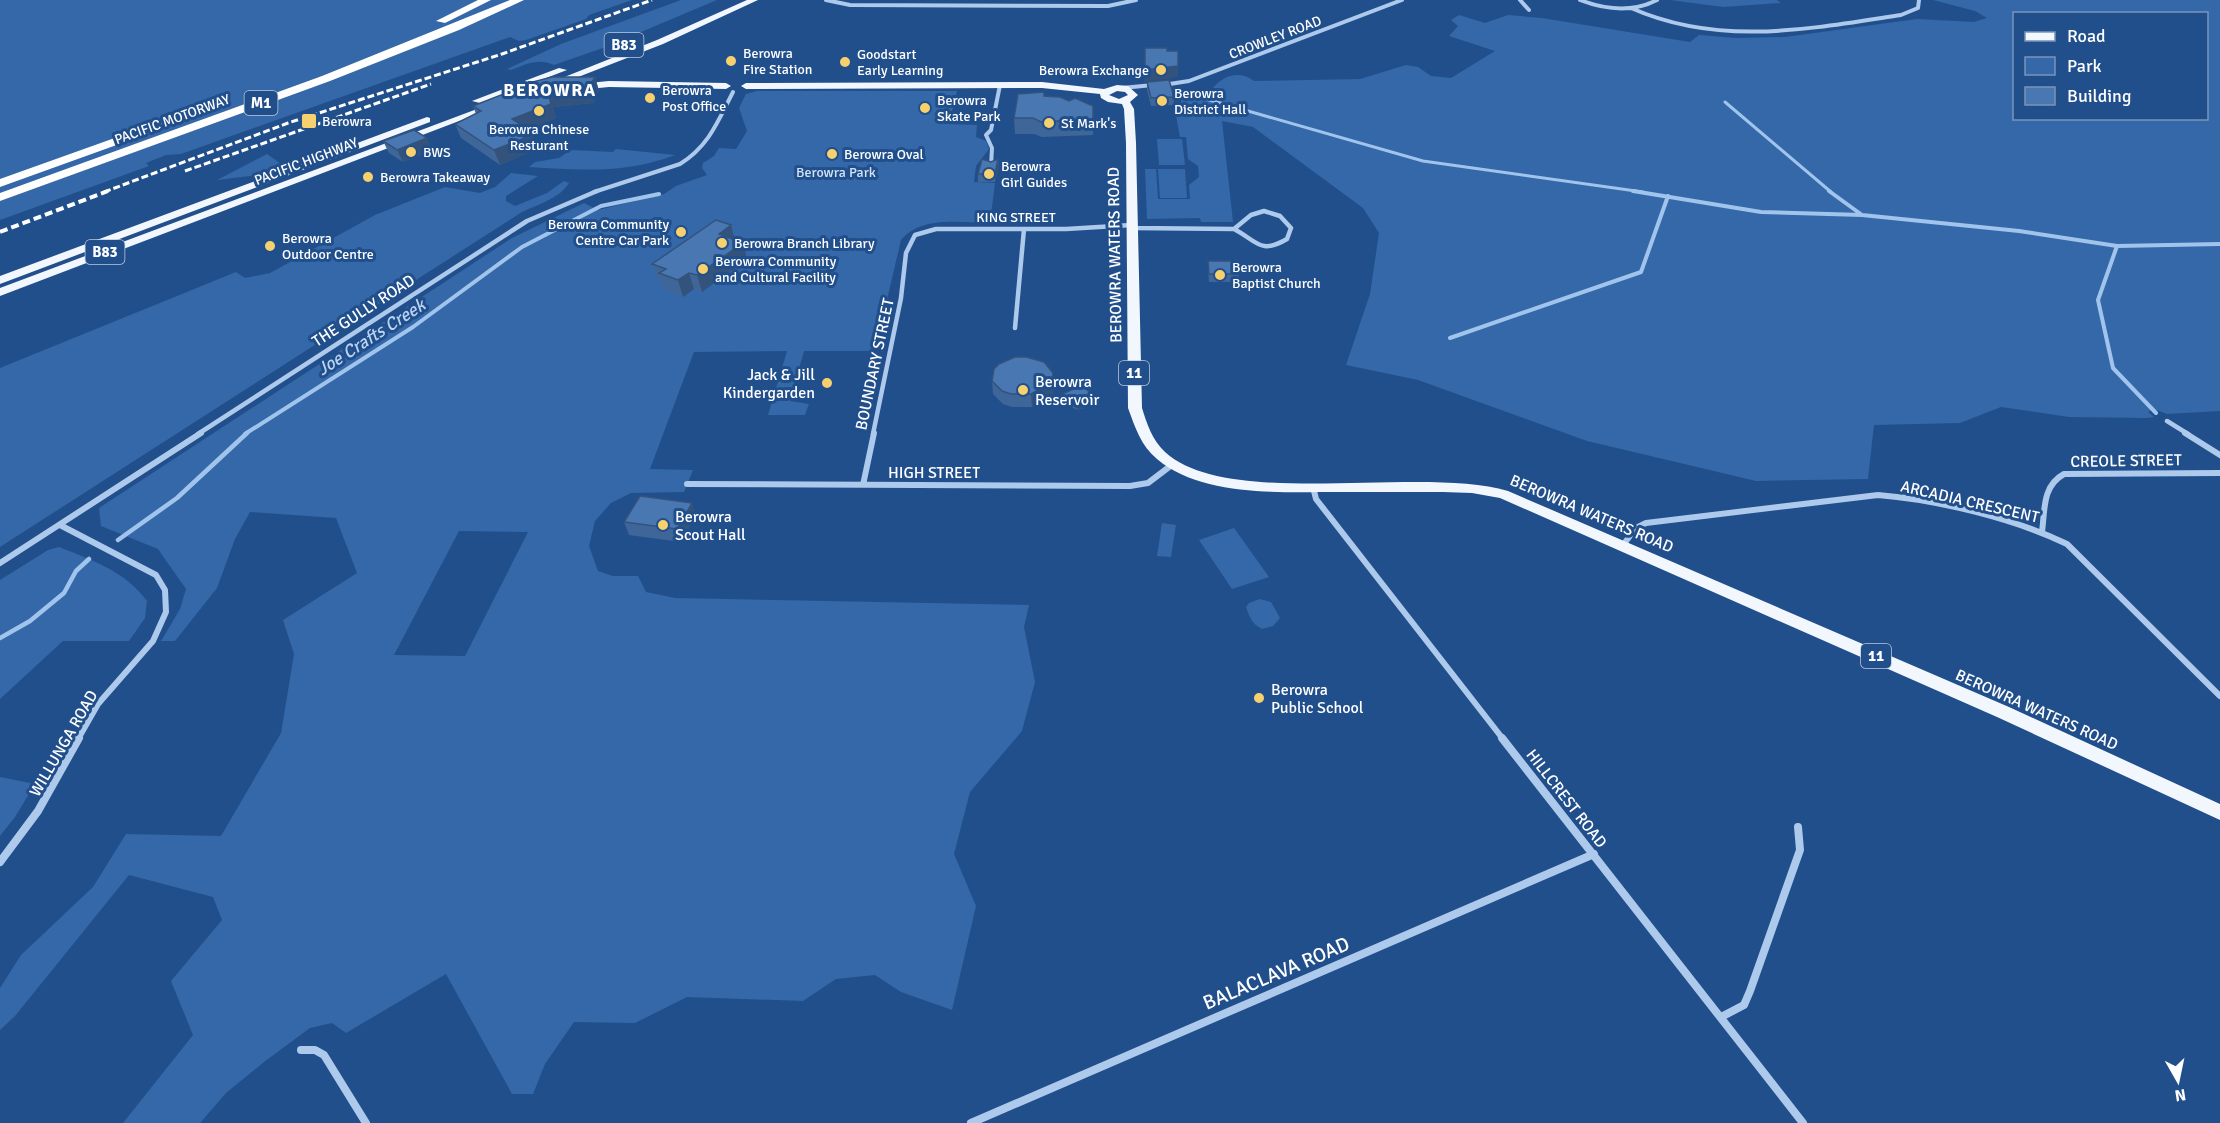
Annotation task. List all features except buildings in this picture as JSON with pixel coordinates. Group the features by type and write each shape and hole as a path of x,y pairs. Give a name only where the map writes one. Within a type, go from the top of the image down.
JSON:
{"highway":[{"name":"M1","path":"266,88 385,44 486,0"},
{"name":"PACIFIC MOTORWAY","path":"0,197 321,81 402,50 519,0"},
{"name":"PACIFIC MOTORWAY","path":"0,183 202,111"}],"main road":[{"name":"PACIFIC HIGHWAY","path":"0,280 545,76 730,0"},
{"name":"PACIFIC HIGHWAY","path":"0,292 660,42 754,0"},
{"path":"558,71 609,84"},
{"path":"545,76 566,87 609,84 730,89 736,82 746,86 1065,86 1106,92 1121,88 1129,97"},
{"path":"1106,92 1104,96 1108,100 1129,97"},
{"name":"BEROWRA WATERS ROAD","path":"1129,97 1135,408 1138,426 1149,443 1173,464 1201,477 1224,484 1258,487 1443,487 1503,494 2003,712 2220,812"}],"street":[{"path":"826,0 850,5 1108,6 1136,0"},
{"name":"CROWLEY ROAD","path":"1121,88 1189,81 1402,0"},
{"path":"1520,0 1529,10"},
{"path":"1580,0 1603,6 1631,8 1657,0"},
{"path":"1631,8 1663,22 1706,29 1761,32 1901,15 1918,8 1919,0"},
{"path":"991,166 992,148 986,135 991,130 1000,85"},
{"name":"CROWLEY ROAD","path":"1129,97 1153,85"},
{"name":"THE GULLY ROAD","path":"0,563 527,221 602,189 680,164 690,158 710,140 730,89"},
{"path":"1264,211 1283,217 1291,228 1287,239 1265,247 1254,244 1246,234 1234,229 1255,213 1264,211"},
{"name":"KING STREET","path":"908,247 915,235 927,230 1132,227 1234,229"},
{"path":"1015,328 1024,229"},
{"name":"BOUNDARY STREET","path":"863,485 902,298 908,247"},
{"path":"2167,421 2220,455"},
{"name":"HIGH STREET","path":"687,484 1130,486 1148,483 1173,464"},
{"name":"CREOLE STREET","path":"2042,532 2049,484 2054,478 2064,474 2220,473"},
{"name":"HILLCREST ROAD","path":"1313,487 1316,499 1803,1123"},
{"name":"ARCADIA CRESCENT","path":"1623,545 1636,528 1646,523 1878,495 1915,498 2042,532 2060,539 2074,549 2220,696"},
{"name":"WILLUNGA ROAD","path":"0,862 38,811 98,704 153,641 166,612 165,590 156,574 60,525"},
{"path":"1720,1017 1744,1005 1750,991 1800,850 1798,827"},
{"name":"BALACLAVA ROAD","path":"971,1123 1594,854"},
{"path":"301,1050 315,1050 324,1055 366,1123"}],"green space":[{"path":"0,0 632,0 526,40 519,41 510,37 181,154 166,155 146,163 149,166 0,220"},
{"path":"681,0 717,0 603,48 554,65 538,62 511,70 507,69 561,44"},
{"path":"1670,0 1777,0 1781,3 1723,7"},
{"path":"1933,0 2220,0 2220,411 2167,414 2154,409 2148,412 2154,417 2147,418 2069,417 2001,407 1960,423 1874,425 1868,479 1756,481 1587,441 1418,380 1346,365 1370,294 1379,233 1363,208 1253,127 1222,121 1233,222 1201,222 1200,218 1147,219 1145,169 1156,169 1158,199 1190,199 1189,185 1199,177 1198,166 1188,159 1186,137 1180,137 1176,116 1183,116 1180,95 1186,91 1212,89 1226,77 1237,75 1254,81 1360,79 1406,65 1418,67 1431,76 1451,78 1495,51 1449,36 1458,26 1451,20 1459,15 1485,23 1508,15 1542,18 1690,42 1699,35 1736,38 1785,37 1917,19 1974,22 1987,18 1975,11"},
{"name":"Berowra Park","path":"757,91 957,91 949,124 977,125 976,137 986,141 989,149 976,166 974,182 995,183 990,223 942,222 931,224 910,232 901,240 875,351 804,351 790,401 809,404 805,415 768,415 787,351 694,352 650,469 693,470 684,492 631,493 611,503 595,521 589,546 598,571 613,576 638,576 646,592 675,598 1029,605 1024,627 1035,682 1022,731 970,792 954,854 976,906 952,1010 901,992 875,975 836,979 803,1001 687,997 635,1023 574,1022 545,1064 533,1094 512,1094 446,974 346,1033 332,1023 310,1028 226,1093 200,1123 123,1123 193,1035 171,981 222,920 213,897 129,875 15,1016 0,1030 0,988 21,955 93,887 126,834 221,836 281,733 294,654 283,620 357,573 336,518 250,512 235,539 217,588 175,641 161,641 180,609 186,589 158,549 101,526 99,508 512,238 584,203 598,210 664,194 676,186 707,175 702,168 703,163 714,156 719,148 736,149 747,131 739,108 746,94","holes":["459,531 528,532 465,656 394,655"]},
{"path":"1157,139 1182,139 1185,165 1159,165"},
{"path":"616,149 675,155 621,168 585,170 529,167 535,162 559,158 571,150 613,152"},
{"path":"267,154 284,166 258,175 217,180"},
{"path":"1158,169 1185,169 1187,198 1160,198"},
{"path":"511,173 538,176 506,196 506,201 515,206 547,193 564,181 569,183 554,197 522,212 0,547 0,368 236,272 245,278 270,273 375,215 445,187 480,193 495,187"},
{"path":"1162,523 1176,525 1171,557 1157,556"},
{"path":"1234,528 1269,577 1232,589 1199,540"},
{"path":"59,547 107,568 129,582 147,601 145,618 129,641 63,641 0,699 0,580 48,550"},
{"path":"1260,599 1271,602 1280,618 1273,626 1262,629 1252,620 1246,607 1249,603"},
{"path":"0,777 35,784 15,817 0,836"}],"waterway":[{"path":"1206,99 1423,161 1643,192"},
{"path":"1725,102 1831,192"},
{"path":"1633,191 1668,197"},
{"path":"1829,191 1862,215"},
{"name":"Joe Crafts Creek","path":"245,434 413,327 522,247 601,206 659,194"},
{"path":"1450,338 1641,272 1668,197"},
{"path":"1668,197 1761,212 1862,215"},
{"path":"1862,215 2019,231 2117,246"},
{"path":"2117,246 2220,244"},
{"path":"2117,246 2098,300 2113,368 2156,413"},
{"name":"Joe Crafts Creek","path":"118,540 177,498 247,433"},
{"name":"Joe Crafts Creek","path":"0,638 30,621 64,593 76,571 89,559"}],"railway":[{"path":"104,192 288,123 502,54 652,0"},
{"path":"185,171 431,84"},
{"path":"0,232 108,191"}],"place":[{"name":"Berowra Fire Station","path":"731,61"},
{"name":"Goodstart Early Learning","path":"845,62"},
{"name":"Berowra Exchange","path":"1161,70"},
{"name":"Berowra Post Office","path":"650,98"},
{"name":"Berowra District Hall","path":"1162,101"},
{"name":"Berowra Skate Park","path":"925,108"},
{"name":"Berowra Chinese Resturant","path":"539,111"},
{"name":"Berowra","path":"309,121"},
{"name":"St Mark's","path":"1049,123"},
{"name":"BWS","path":"411,152"},
{"name":"Berowra Oval","path":"832,154"},
{"name":"Berowra Girl Guides","path":"989,174"},
{"name":"Berowra Takeaway","path":"368,177"},
{"name":"Berowra Community Centre Car Park","path":"681,232"},
{"name":"Berowra Branch Library","path":"722,243"},
{"name":"Berowra Outdoor Centre","path":"270,246"},
{"name":"Berowra Community and Cultural Facility","path":"703,269"},
{"name":"Berowra Baptist Church","path":"1220,275"},
{"name":"Jack & Jill Kindergarden","path":"827,383"},
{"name":"Berowra Reservoir","path":"1023,390"},
{"name":"Berowra Scout Hall","path":"663,525"},
{"name":"Berowra Public School","path":"1259,698"}],"district":[{"name":"BEROWRA","path":"550,90"}]}
